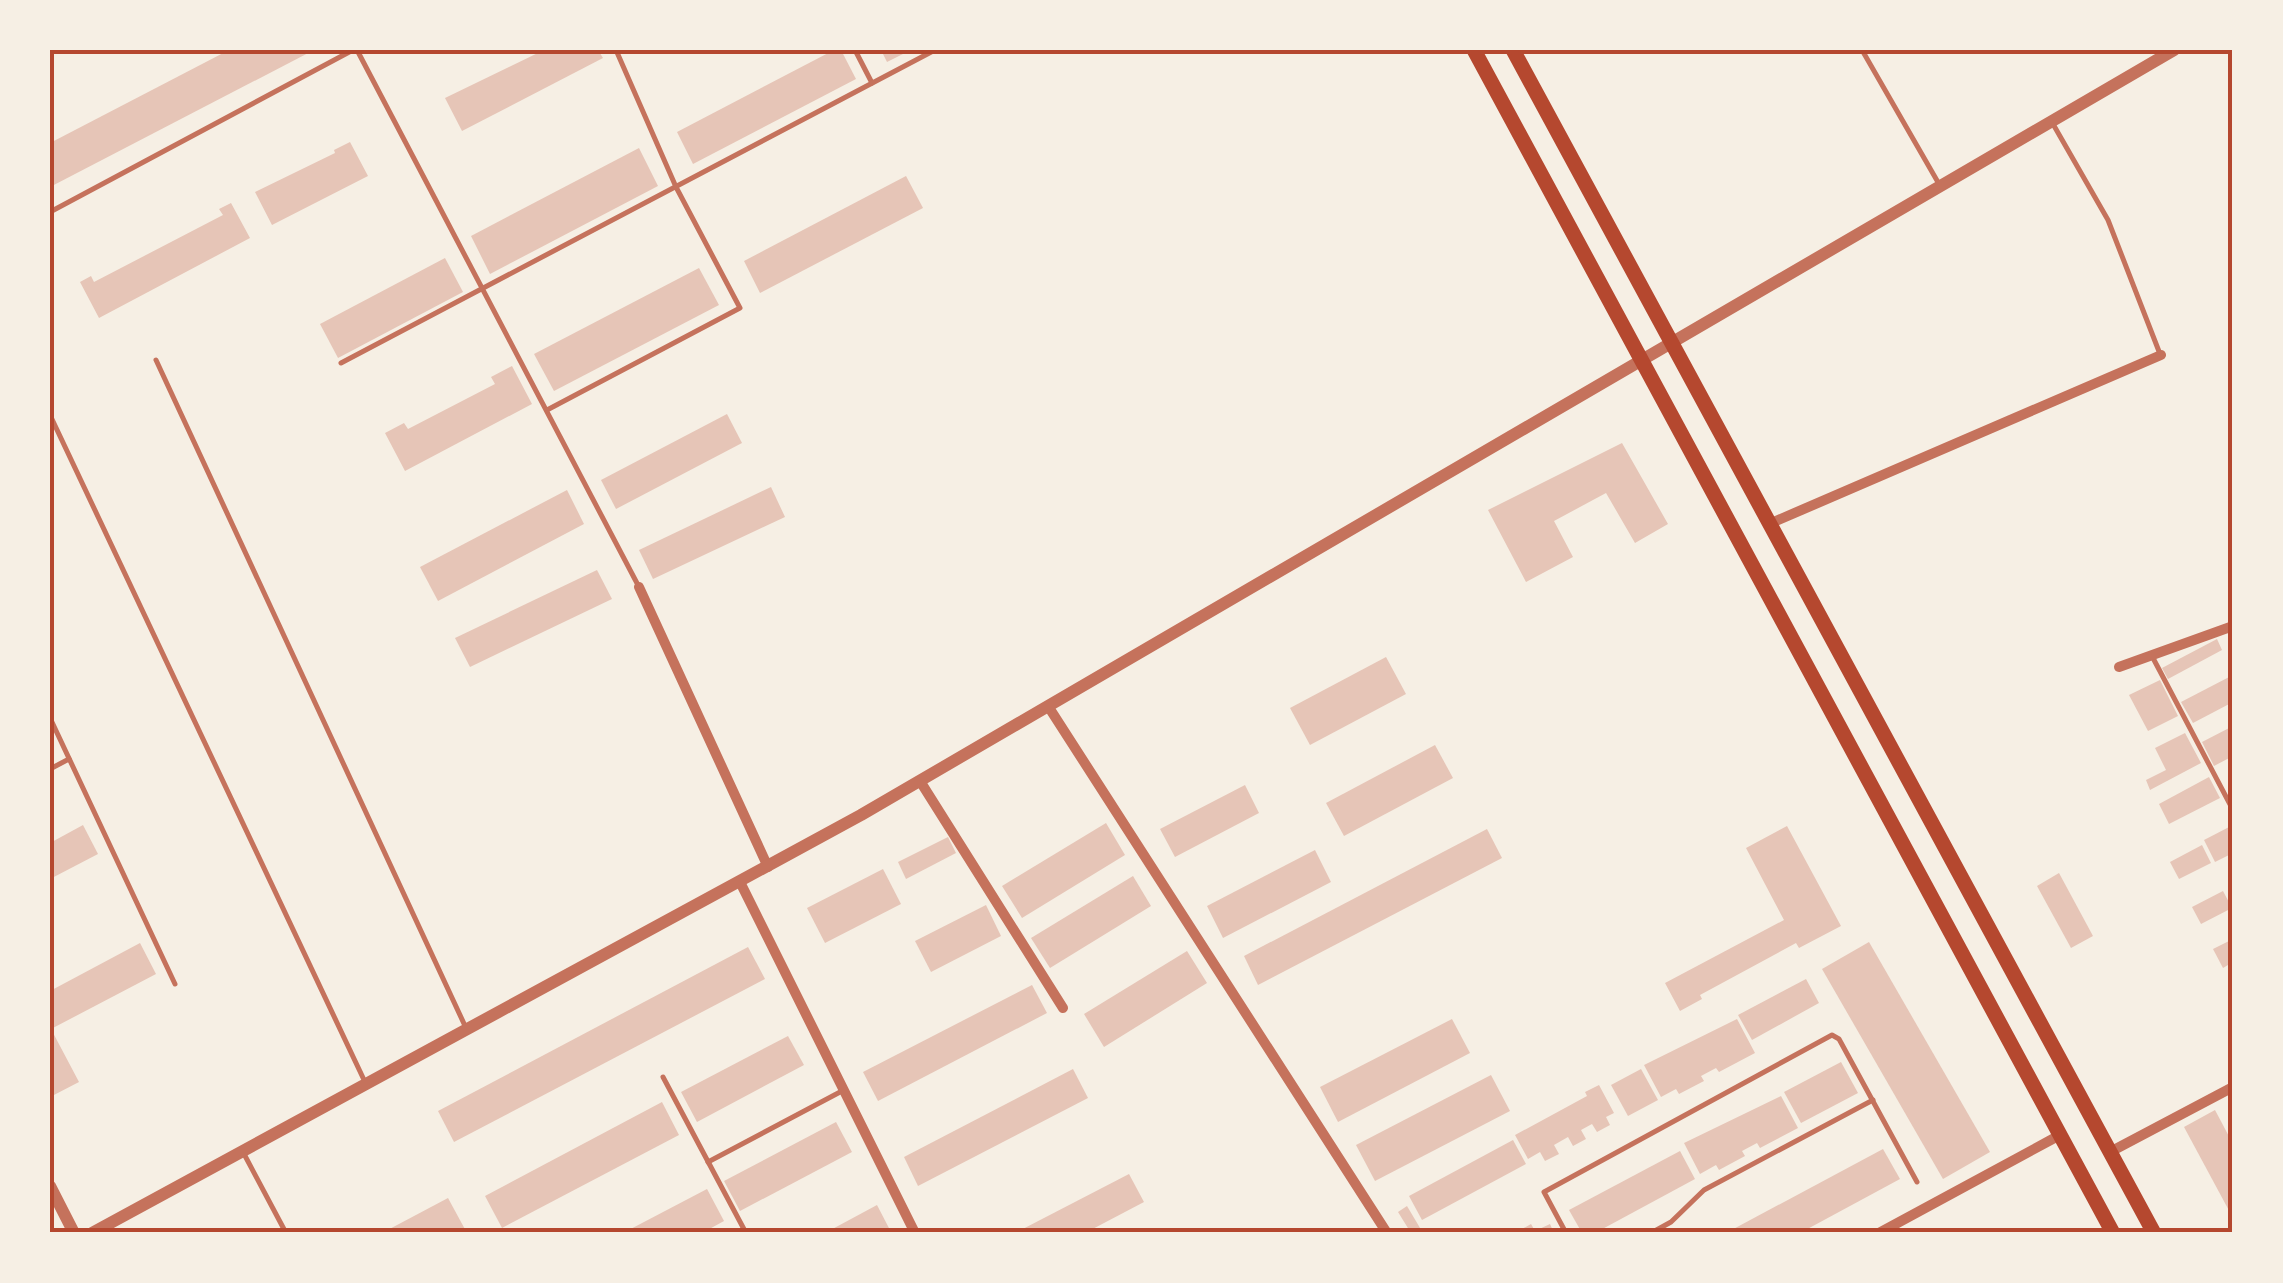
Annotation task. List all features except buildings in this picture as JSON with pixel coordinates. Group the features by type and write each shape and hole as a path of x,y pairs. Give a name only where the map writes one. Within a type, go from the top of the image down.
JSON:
{"main road":[{"path":"1474,50 2113,1233"},
{"path":"1513,50 2154,1233"}],"street":[{"path":"92,1233 920,782 2174,50"},
{"path":"1769,524 2161,355"},
{"path":"639,586 768,867"},
{"path":"2119,667 2233,626"},
{"path":"1048,706 1387,1233"},
{"path":"920,782 1064,1008"},
{"path":"740,882 915,1233"},
{"path":"2110,1152 2233,1087"},
{"path":"1879,1233 2060,1135"},
{"path":"50,1186 74,1233"}],"lane":[{"path":"50,212 355,50 639,586"},
{"path":"547,410 740,308 676,187 616,50"},
{"path":"856,50 872,83"},
{"path":"341,363 935,50"},
{"path":"1862,50 1941,186"},
{"path":"2052,122 2108,220 2161,355"},
{"path":"156,360 467,1031"},
{"path":"50,415 367,1085"},
{"path":"2152,655 2233,810"},
{"path":"51,720 175,984"},
{"path":"50,768 69,758"},
{"path":"1566,1233 1544,1192 1832,1034 1840,1039 1918,1182"},
{"path":"663,1077 746,1233"},
{"path":"708,1162 844,1090"},
{"path":"1651,1233 1672,1222 1704,1190 1873,1100"},
{"path":"242,1152 286,1233"}]}
